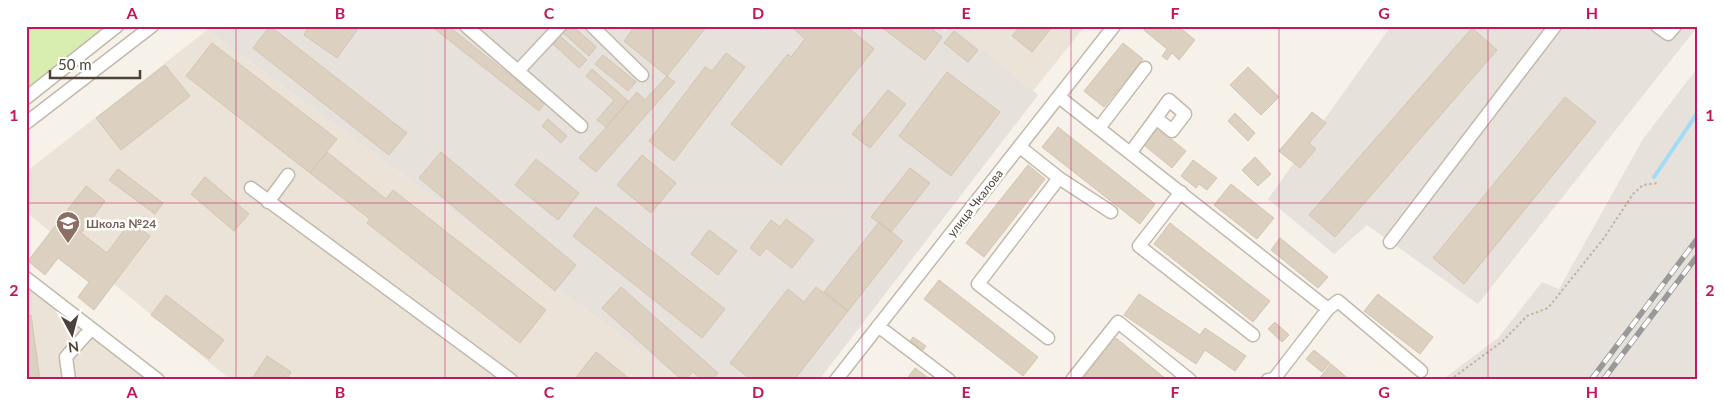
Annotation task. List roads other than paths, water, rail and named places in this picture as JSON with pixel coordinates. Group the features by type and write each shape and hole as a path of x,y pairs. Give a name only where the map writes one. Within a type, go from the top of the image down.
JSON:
{"street":[{"path":"26,98 117,26"},
{"path":"26,123 152,26"},
{"path":"466,26 581,126"},
{"path":"518,71 560,26"},
{"path":"592,26 606,31 642,75"},
{"name":"улица Чкалова","path":"836,380 1114,26"},
{"path":"1390,242 1555,26"},
{"path":"1657,26 1668,34 1675,26"},
{"path":"1099,128 1145,68"},
{"path":"1059,97 1328,309"},
{"path":"1131,152 1156,118"},
{"path":"1020,147 1059,178 1112,212"},
{"path":"268,202 288,175"},
{"path":"1048,338 978,284 1059,178"},
{"path":"251,188 511,380"},
{"path":"1180,192 1139,246 1253,335"},
{"path":"26,278 158,380"},
{"path":"1268,380 1274,379 1328,309 1338,301 1421,371"},
{"path":"1072,380 1118,322 1190,380"},
{"path":"878,326 949,380"},
{"path":"69,380 66,357 92,329"}],"waterway":[{"path":"1654,177 1698,112"}],"railway":[{"path":"1591,380 1698,238"},
{"path":"1603,380 1698,255"}],"place":[{"name":"Школа №24","path":"68,244"}]}
